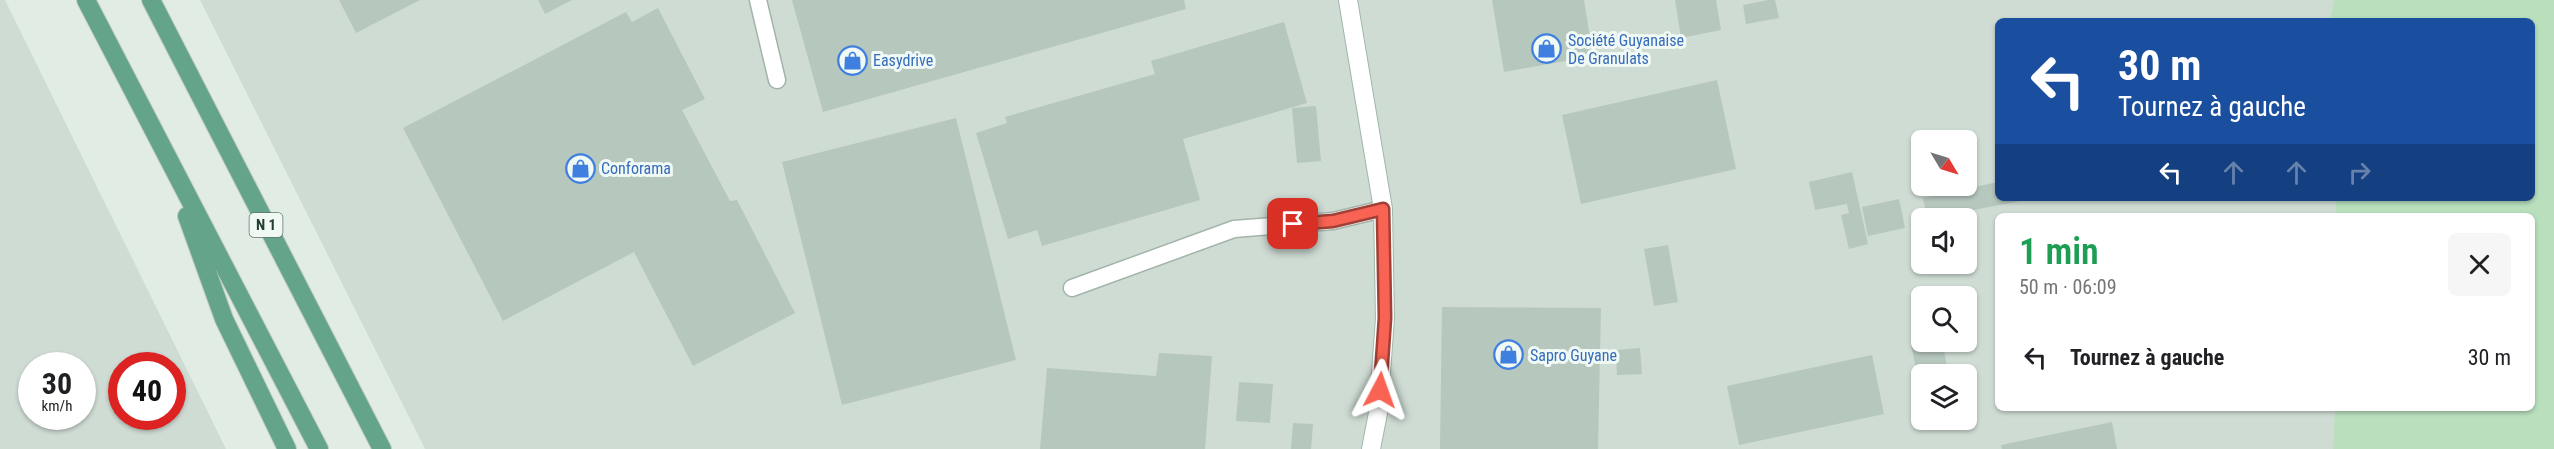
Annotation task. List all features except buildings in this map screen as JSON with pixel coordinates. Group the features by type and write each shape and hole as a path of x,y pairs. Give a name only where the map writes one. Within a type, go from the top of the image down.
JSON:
{"main road":[{"path":"86,0 319,449"},
{"name":"N 1","path":"151,0 382,449"},
{"path":"164,153 224,319 287,449"}],"street":[{"path":"1348,0 1383,209 1385,318 1378,413 1371,449"}],"lane":[{"path":"758,0 777,80"},
{"path":"1072,288 1234,229 1333,221 1383,209"}],"shaded area":[{"path":"0,0 5,0 178,352 108,352 108,430 186,430 186,368 226,449 0,449"},
{"path":"200,0 2334,0 2331,18 1995,18 1995,201 2336,201 2336,213 1995,213 1995,411 2335,411 2333,449 425,449"}],"green space":[{"path":"2334,0 2554,0 2554,449 2333,449 2335,411 2535,411 2535,213 2336,213 2336,201 2535,201 2535,18 2331,18"}],"place":[{"name":"Société Guyanaise De Granulats","path":"1547,49"},
{"name":"Easydrive","path":"852,60"},
{"name":"Conforama","path":"580,168"},
{"name":"Sapro Guyane","path":"1509,355"}],"route":[{"path":"1293,224 1333,221 1383,209 1385,318 1380,390"}]}
